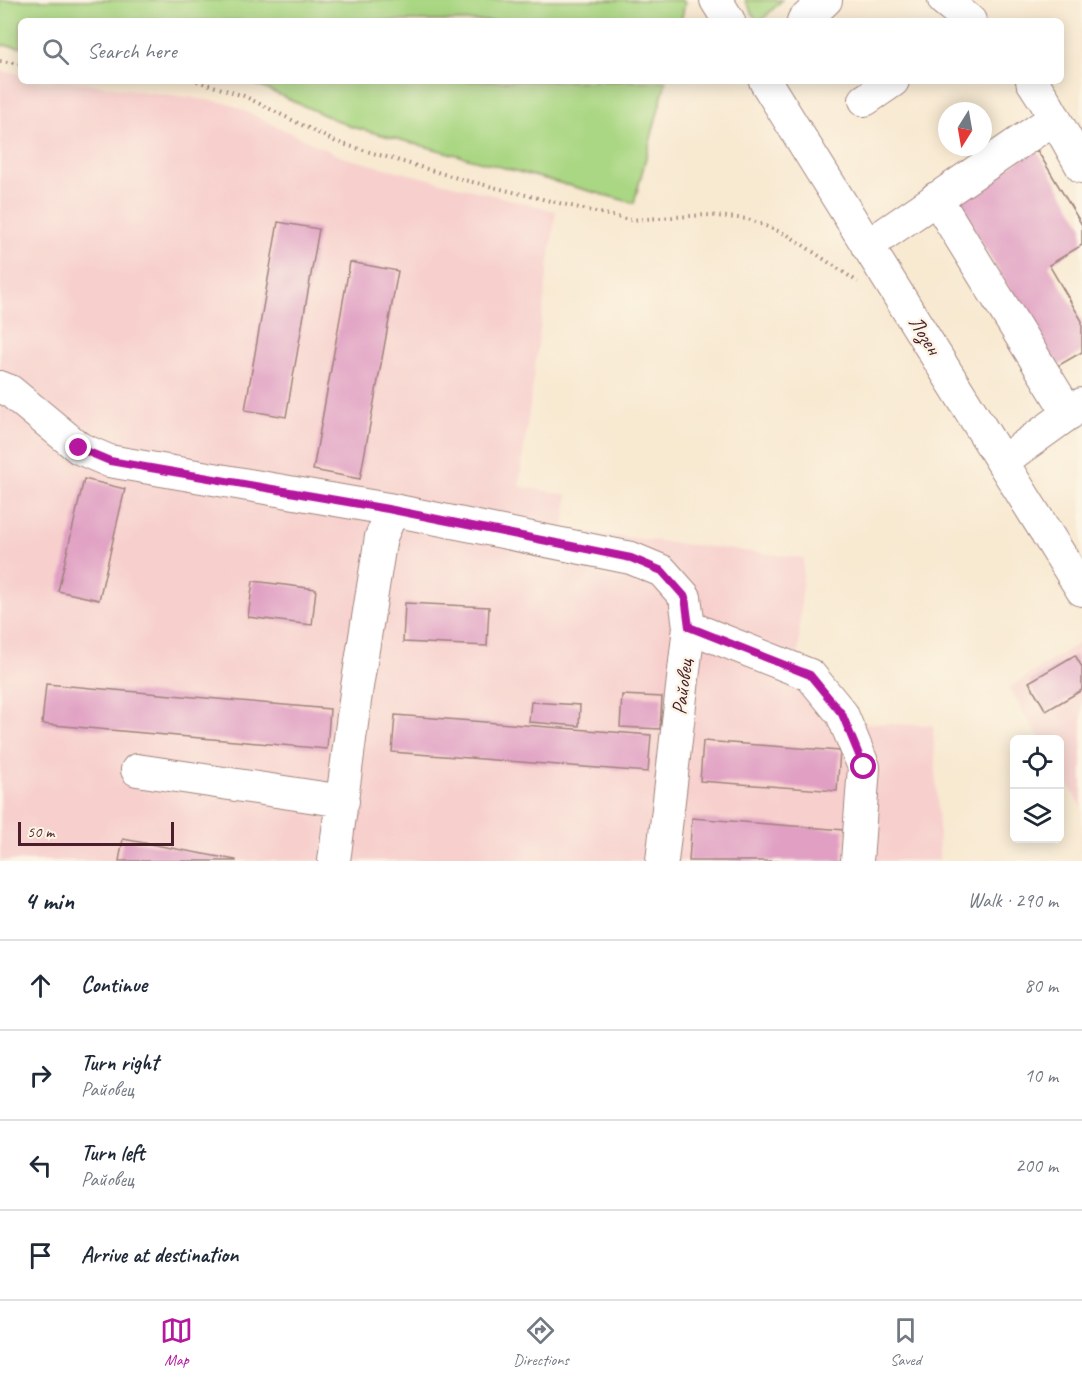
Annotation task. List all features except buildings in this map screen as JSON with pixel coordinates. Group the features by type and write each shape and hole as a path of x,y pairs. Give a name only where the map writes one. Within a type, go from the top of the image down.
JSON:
{"street":[{"path":"716,0 727,18"},
{"path":"806,18 826,0"},
{"path":"944,0 966,18"},
{"name":"Лозен","path":"767,84 1082,590"},
{"path":"865,100 889,84"},
{"path":"1034,84 1082,167"},
{"path":"867,246 1055,118"},
{"path":"936,198 1075,409 1003,461"},
{"name":"Райовец","path":"0,387 10,392 79,448 110,461 393,510 631,558 662,571 685,597 689,627 662,861"},
{"path":"334,861 356,693 381,537 393,510"},
{"path":"689,627 810,675 842,714 864,767 857,861"},
{"path":"136,770 343,801"}],"path":[{"path":"0,61 18,64"},
{"path":"206,84 244,96 336,142 464,180 629,220 706,215 748,219 788,236 862,284"}],"shaded area":[{"path":"0,71 18,74 18,84 92,84 228,103 342,157 556,211 519,486 568,495 564,530 804,558 798,658 861,723 933,725 939,861 0,861"},
{"path":"1082,641 1082,808 1064,778 1064,735 1038,735 1009,688"}],"green space":[{"path":"0,0 683,0 685,3 682,18 18,18 18,47 0,45"},
{"path":"745,0 782,0 764,18 755,18"},
{"path":"255,84 665,84 634,203 349,126"}],"route":[{"path":"79,448 110,461 388,509 631,558 662,571 685,597 689,627 810,675 842,714 864,767"}]}
